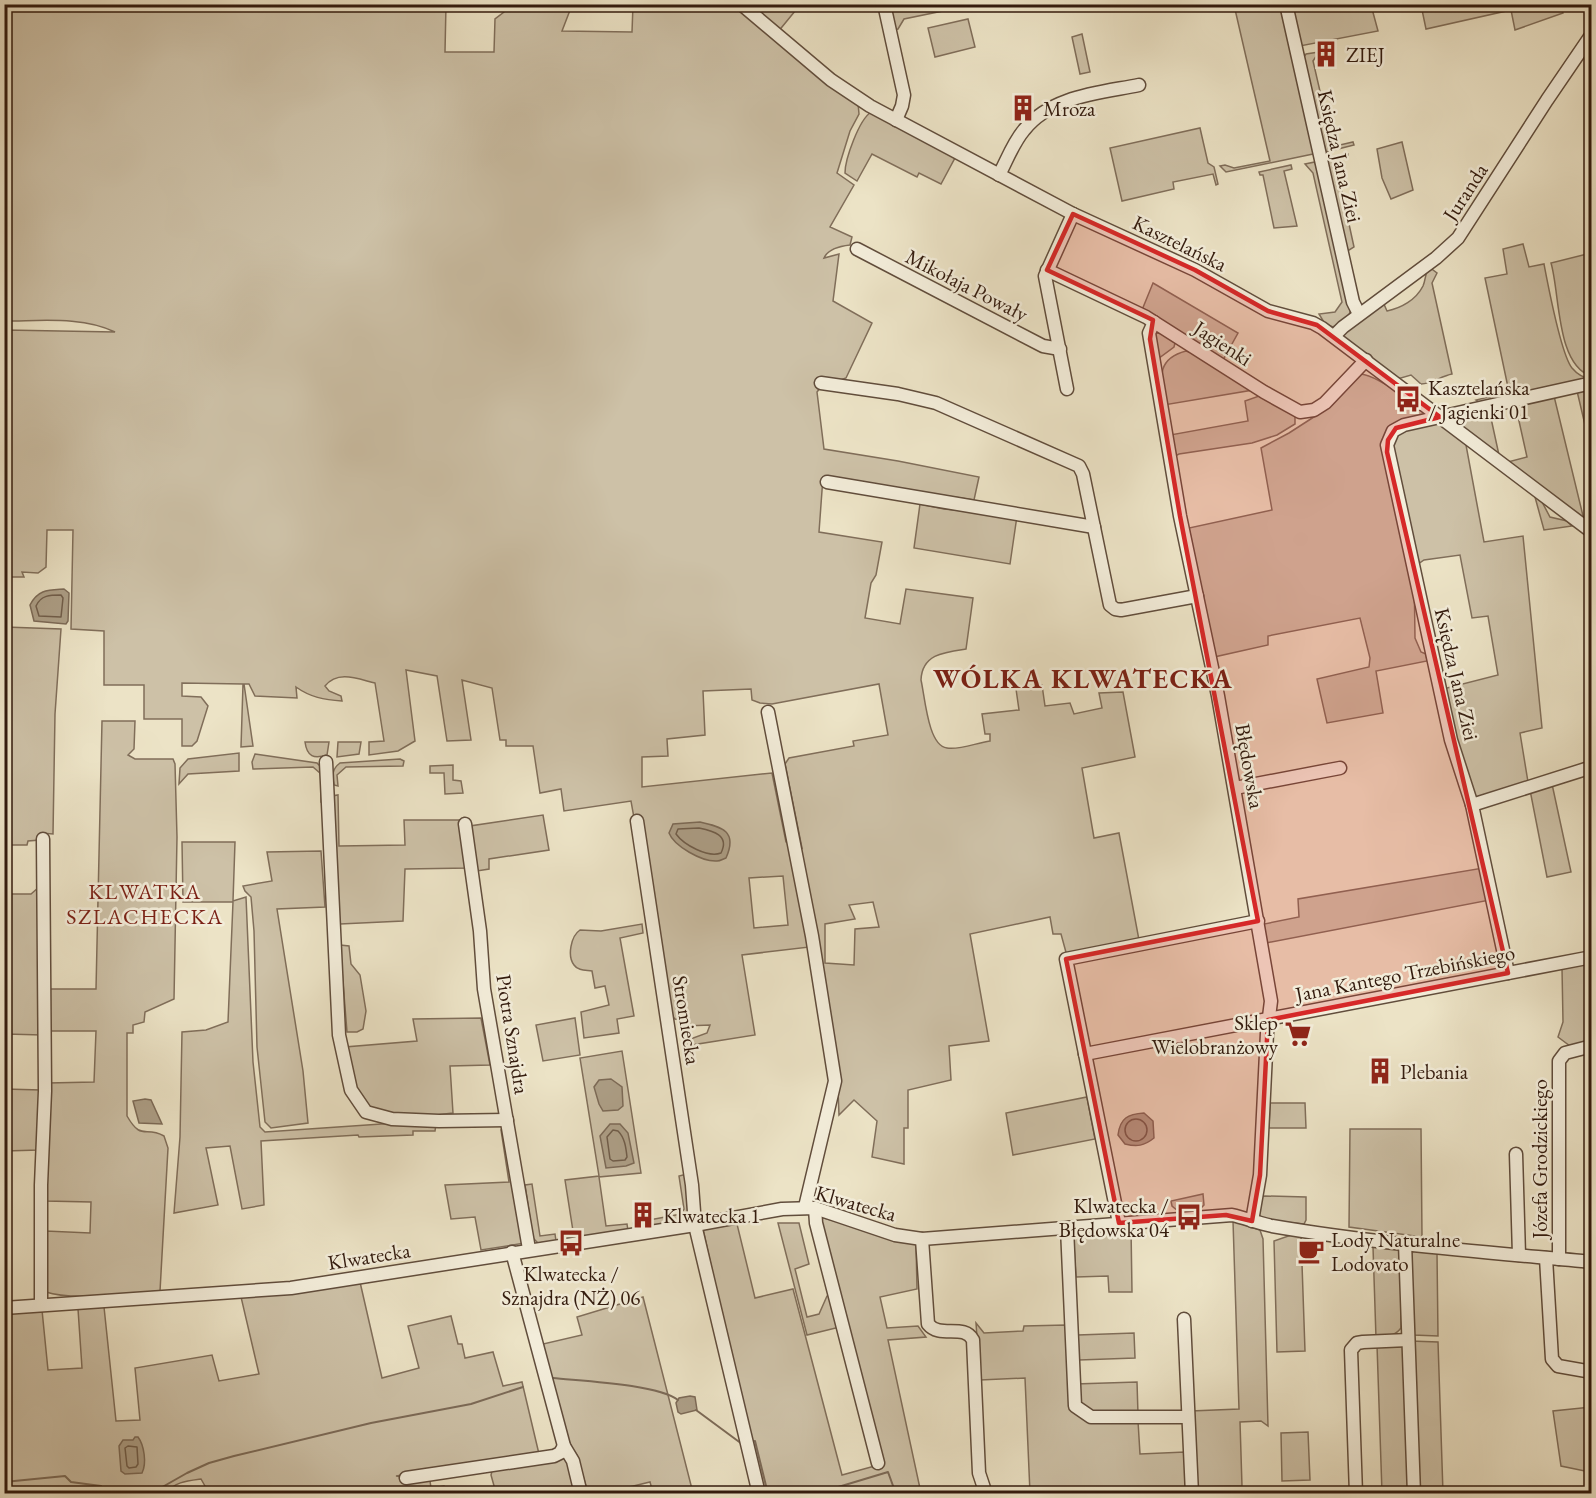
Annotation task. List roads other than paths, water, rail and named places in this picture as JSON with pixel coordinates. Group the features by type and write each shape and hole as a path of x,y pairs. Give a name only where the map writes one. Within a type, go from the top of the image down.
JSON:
{"street":[{"name":"Kasztelańska","path":"741,4 831,80 896,120 1073,214 1195,270 1268,311 1313,323 1334,336 1592,532"},
{"path":"884,4 904,95 896,120"},
{"name":"Księdza Jana Ziei","path":"1286,4 1353,302 1359,314"},
{"name":"Juranda","path":"1334,336 1359,314 1436,258 1458,238 1592,34"},
{"path":"999,175 1022,132 1044,111 1069,100 1139,84"},
{"path":"1067,389 1047,288 1047,270 1073,214"},
{"name":"Mikołaja Powały","path":"857,249 1043,346 1060,349"},
{"name":"Jagienki","path":"1047,270 1138,312 1264,392 1300,412 1314,410 1325,403 1366,360"},
{"name":"Błędowska","path":"1154,322 1149,333 1180,516 1235,788 1271,1001 1260,1174 1252,1221"},
{"path":"821,383 892,393 936,403 1074,464 1082,470 1108,599 1115,609 1128,609 1197,596"},
{"name":"Księdza Jana Ziei","path":"1508,973 1472,805 1451,740 1387,445 1390,434 1396,428 1592,383"},
{"path":"828,482 1094,527"},
{"path":"768,712 812,936 835,1081 810,1207 878,1463"},
{"path":"326,762 339,1035 351,1090 366,1112 392,1119 507,1120"},
{"path":"1472,805 1592,767"},
{"path":"1235,788 1341,768"},
{"name":"Stromiecka","path":"637,821 692,1185 695,1225 759,1494"},
{"name":"Piotra Sznajdra","path":"465,824 480,931 484,989 529,1250"},
{"path":"41,1305 41,1185 45,1091 43,839"},
{"path":"1119,1223 1066,959 1258,921"},
{"name":"Jana Kantego Trzebińskiego","path":"1085,1054 1592,957"},
{"name":"Józefa Grodzickiego","path":"1592,1046 1565,1053 1559,1061 1552,1258 1552,1359 1558,1366 1592,1372"},
{"path":"1516,1154 1519,1255"},
{"name":"Klwatecka","path":"4,1308 291,1288 695,1225 782,1209 810,1207 895,1235 922,1239 1226,1215 1269,1225 1405,1243 1592,1262"},
{"path":"1067,1228 1075,1406 1091,1417 1188,1417"},
{"path":"922,1239 928,1324 940,1332 965,1332 970,1334 973,1340 979,1473 986,1494"},
{"path":"1405,1243 1414,1494"},
{"path":"512,1252 564,1446 573,1461 581,1494"},
{"path":"1184,1319 1192,1494"},
{"path":"1356,1494 1351,1350 1353,1346 1363,1342 1408,1340"},
{"path":"406,1479 554,1456 560,1454 564,1446"}],"water":[{"path":"64,589 69,593 66,624 34,621 30,605 33,600 44,591"},
{"path":"700,822 721,828 729,836 730,842 726,858 711,861 697,856 682,848 669,833 673,824"},
{"path":"611,1079 622,1087 623,1106 618,1110 603,1111 594,1087 599,1080"},
{"path":"151,1100 162,1124 139,1123 133,1101"},
{"path":"1144,1113 1153,1121 1154,1138 1140,1145 1125,1144 1118,1135 1123,1121 1133,1114"},
{"path":"610,1124 620,1124 628,1133 634,1163 606,1168 600,1136"},
{"path":"695,1397 697,1410 681,1414 678,1412 676,1403 679,1398"},
{"path":"135,1437 140,1440 143,1449 144,1469 142,1473 125,1474 121,1471 119,1446 123,1440 133,1440"}],"waterway":[{"path":"553,1378 637,1387 654,1390 678,1400"},
{"path":"150,1494 209,1463 371,1423 471,1404 523,1387"},
{"path":"696,1410 742,1444"},
{"path":"750,1442 755,1441 768,1494"},
{"path":"815,1494 888,1472 896,1494"},
{"path":"4,1482 65,1476 71,1482 101,1486 105,1494"}],"place":[{"name":"ZIEJ","path":"1326,54"},
{"name":"Mroza","path":"1023,108"},
{"name":"Kasztelańska / Jagienki 01","path":"1408,399"},
{"name":"Sklep Wielobranżowy","path":"1298,1034"},
{"name":"Plebania","path":"1380,1071"},
{"name":"Klwatecka 1","path":"643,1215"},
{"name":"Klwatecka / Błędowska 04","path":"1189,1217"},
{"name":"Klwatecka / Sznajdra (NŻ) 06","path":"571,1243"},
{"name":"Lody Naturalne Lodovato","path":"1311,1251"}],"district":[{"name":"WÓLKA KLWATECKA","path":"1083,678"},
{"name":"KLWATKA SZLACHECKA","path":"145,904"}]}
